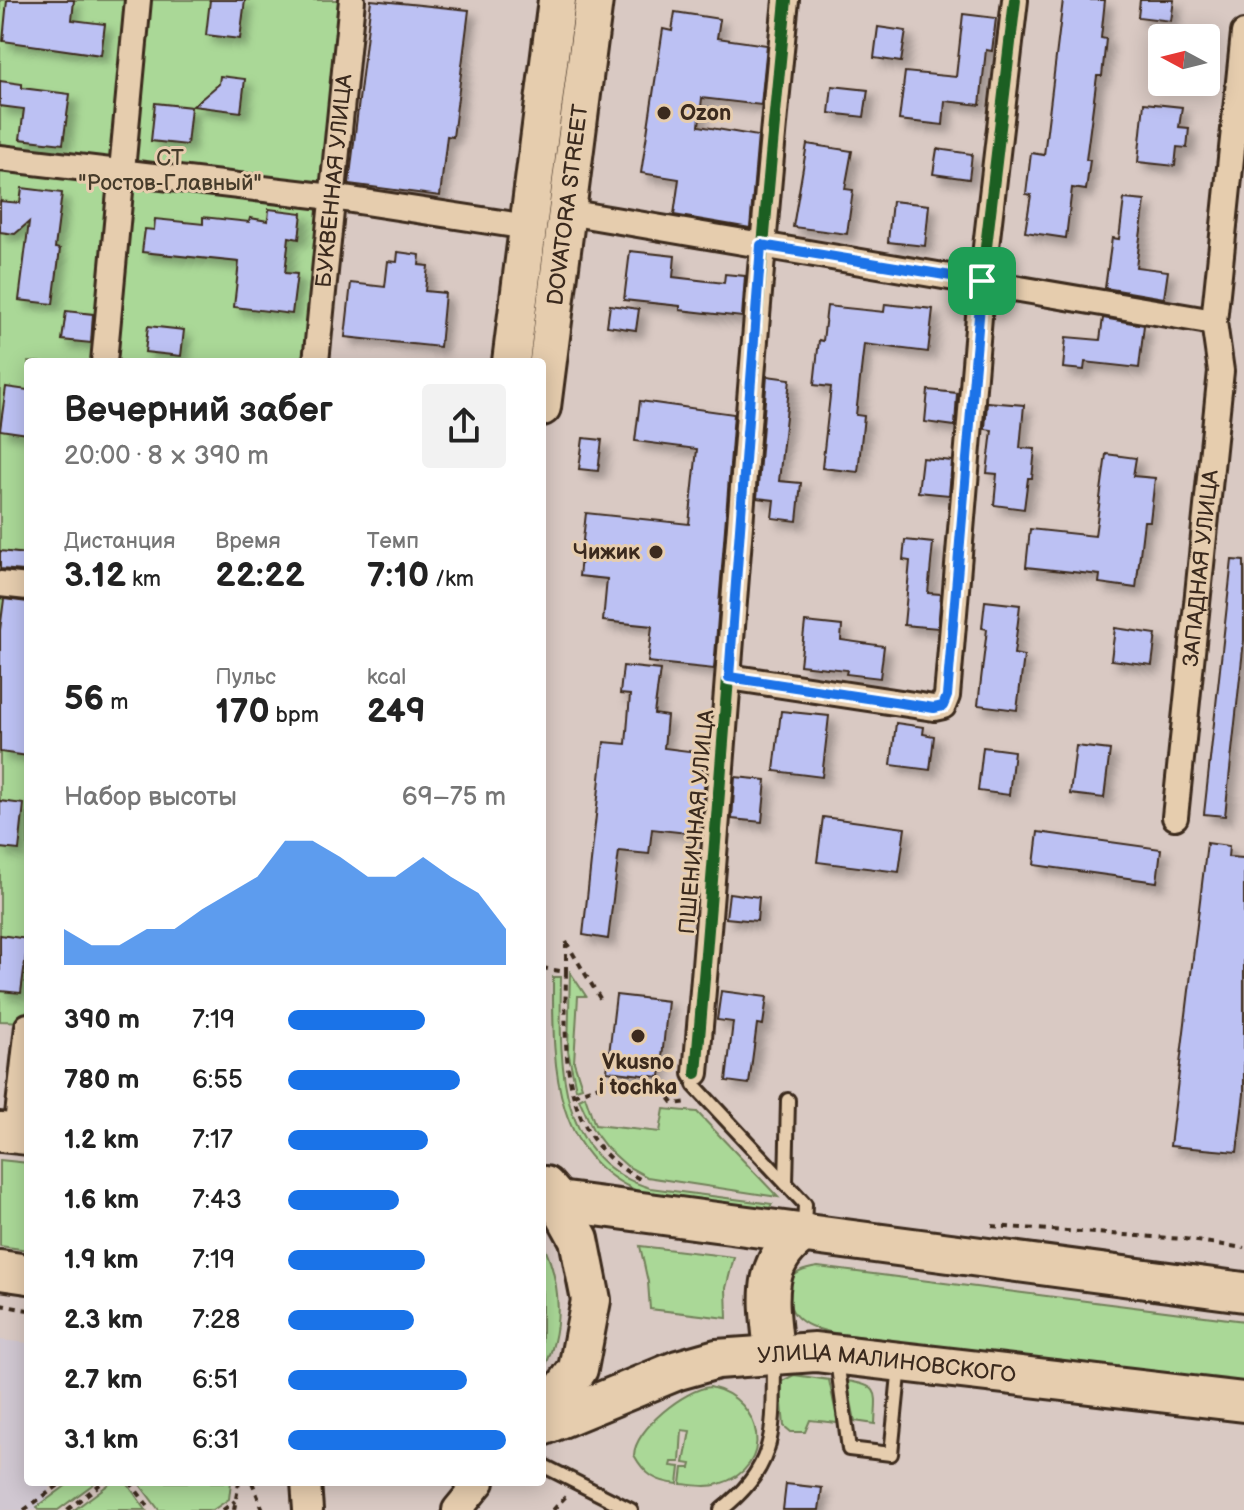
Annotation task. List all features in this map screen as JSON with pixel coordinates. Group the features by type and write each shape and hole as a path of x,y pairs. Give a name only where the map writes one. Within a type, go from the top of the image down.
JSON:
{"highway":[{"path":"550,1192 804,1233 1244,1292"},
{"path":"546,1413 578,1369 591,1300 579,1239 550,1192"},
{"path":"774,1353 769,1292 773,1273 778,1256 804,1233"},
{"path":"0,1270 24,1273"},
{"name":"УЛИЦА МАЛИНОВСКОГО","path":"546,1424 678,1370 717,1359 774,1353 836,1354 1244,1402"}],"main road":[{"name":"DOVATORA STREET","path":"512,358 557,0"},
{"name":"DOVATORA STREET","path":"546,376 594,0"}],"street":[{"path":"104,358 138,0"},
{"name":"БУКВЕННАЯ УЛИЦА","path":"316,358 352,0"},
{"name":"ПШЕНИЧНАЯ УЛИЦА","path":"696,1073 761,245 786,0"},
{"path":"729,677 934,708 943,706 947,696 982,281 1015,0"},
{"name":"ЗАПАДНАЯ УЛИЦА","path":"1175,817 1221,371 1214,322 1233,259 1244,33"},
{"path":"0,158 332,197 528,227"},
{"path":"567,212 1214,322"},
{"path":"0,584 24,587"},
{"path":"15,1133 24,1059"},
{"path":"306,1486 308,1510"},
{"path":"457,1510 477,1486"}],"lane":[{"path":"696,1073 694,1085 805,1204 804,1233"},
{"path":"786,1183 788,1100"},
{"path":"721,1510 755,1478 770,1444 774,1353"},
{"path":"836,1354 849,1449 877,1453 891,1454 901,1362"},
{"path":"546,1467 631,1510"}],"path":[{"path":"601,1000 566,942 565,1053 573,1095 585,1125 601,1149 626,1171 645,1181"},
{"path":"546,969 566,972"},
{"path":"573,1095 602,1085"},
{"path":"979,1225 1184,1239 1244,1248"},
{"path":"0,1305 24,1309"},
{"path":"24,1510 57,1486"},
{"path":"67,1510 98,1486"},
{"path":"133,1486 151,1510"},
{"path":"234,1510 238,1486"},
{"path":"254,1486 263,1510"},
{"path":"223,1510 235,1501"}],"shaded area":[{"path":"0,1340 24,1343 24,1486 49,1486 46,1510 0,1510"}],"green space":[{"name":"СТ \"Ростов-Главный\"","path":"0,0 358,0 321,358 24,358 24,1022 0,1021"},
{"path":"570,972 586,996 578,996 574,1062 582,1087 576,1089 568,1051"},
{"path":"553,977 561,977 561,1040 569,1102 579,1130 595,1154 619,1174 650,1188 772,1204 766,1214 648,1195 616,1179 592,1159 575,1133 557,1074"},
{"path":"585,1096 595,1125 660,1132 664,1109 697,1112 778,1197 647,1177 627,1166 606,1147 593,1130 579,1099"},
{"path":"0,1160 24,1163 24,1249 0,1246"},
{"path":"640,1246 734,1257 726,1288 727,1318 650,1309"},
{"path":"546,1251 554,1274 558,1307 546,1364"},
{"path":"818,1267 1244,1321 1244,1387 823,1330 801,1320 793,1312 789,1301 789,1286 793,1277 804,1270"},
{"path":"794,1375 829,1380 838,1423 810,1420 805,1432 791,1432 784,1426 780,1382"},
{"path":"847,1381 872,1389 876,1398 875,1424 855,1421"},
{"path":"710,1387 728,1394 742,1405 752,1419 756,1434 755,1449 749,1464 737,1476 719,1484 681,1484 683,1468 690,1468 691,1464 684,1463 690,1431 682,1430 680,1462 672,1462 671,1466 680,1467 678,1484 652,1476 634,1455 643,1434 675,1403"},
{"path":"66,1486 91,1486 58,1510 39,1510 37,1507"},
{"path":"107,1486 129,1486 146,1510 74,1510"},
{"path":"141,1486 231,1486 229,1499 213,1510 159,1510"}],"building":[{"path":"7,0 74,0 72,20 105,24 101,55 3,41"},
{"path":"210,0 245,0 240,39 206,35"},
{"path":"371,0 469,10 453,137 447,136 440,196 349,184"},
{"path":"1063,0 1105,0 1101,38 1106,39 1102,76 1097,76 1086,160 1090,160 1086,190 1072,188 1066,238 1025,232 1031,195 1026,194 1031,153 1044,155"},
{"path":"1140,0 1174,0 1171,21 1138,17"},
{"path":"675,12 720,19 717,38 767,45 761,105 702,98 699,126 758,136 750,228 674,215 679,179 641,173 663,29 672,31"},
{"path":"963,14 996,18 992,51 986,50 980,105 945,101 943,125 899,120 905,72 956,77"},
{"path":"878,27 906,31 901,62 874,58"},
{"path":"220,76 245,79 241,112 193,106 219,84"},
{"path":"0,81 22,84 22,88 70,94 63,144 20,139 24,109 0,106"},
{"path":"832,86 868,90 864,117 829,113"},
{"path":"155,103 191,107 187,145 151,141"},
{"path":"1144,103 1182,107 1179,127 1189,128 1187,148 1177,147 1175,166 1138,162"},
{"path":"807,144 852,151 845,189 853,190 847,234 793,227"},
{"path":"937,149 972,154 969,179 933,174"},
{"path":"22,188 62,193 55,248 60,249 53,304 19,300 29,222 15,234 0,232 0,201 20,203"},
{"path":"1124,199 1145,201 1136,267 1168,271 1164,298 1105,288 1112,238 1119,239"},
{"path":"892,201 929,205 925,246 888,242"},
{"path":"269,209 302,213 299,239 289,237 285,273 297,274 292,314 234,307 239,262 142,252 145,229 154,230 155,219 203,224 203,217 268,221"},
{"path":"630,251 675,256 673,277 724,283 725,274 745,276 742,317 624,300"},
{"path":"398,252 420,255 419,265 428,266 425,291 445,293 440,347 345,337 351,283 385,287 388,261 397,262"},
{"path":"885,304 933,309 928,352 864,344 856,415 864,416 858,472 822,468 831,387 814,385 827,306 884,312"},
{"path":"610,305 639,309 636,330 607,326"},
{"path":"66,311 93,314 91,343 62,340"},
{"path":"1103,318 1144,325 1139,368 1085,362 1084,370 1063,368 1066,337 1100,340"},
{"path":"148,326 184,330 181,356 145,352"},
{"path":"767,376 790,379 779,481 801,483 797,521 772,518 774,500 757,498"},
{"path":"6,387 24,389 24,433 0,430"},
{"path":"928,390 957,393 955,426 925,422"},
{"path":"640,401 734,414 714,669 648,662 652,626 603,621 607,579 579,576 586,513 689,524 697,449 635,441"},
{"path":"987,402 1024,405 1020,448 1035,449 1024,509 994,505 997,474 987,473 992,430 985,429"},
{"path":"583,438 602,440 598,471 579,469"},
{"path":"1106,454 1136,458 1133,476 1155,478 1150,521 1144,521 1136,588 1099,583 1100,575 1026,567 1030,529 1095,536"},
{"path":"922,458 952,461 949,495 918,492"},
{"path":"905,540 933,543 928,593 941,594 938,628 904,625 910,561 903,560"},
{"path":"0,551 24,554 24,571 0,569"},
{"path":"1232,560 1244,561 1244,640 1225,816 1204,814"},
{"path":"4,599 24,602 24,755 0,752 0,630"},
{"path":"985,601 1020,605 1014,654 1024,656 1017,710 978,705 987,629 982,628"},
{"path":"805,622 842,626 841,640 884,646 880,678 846,674 847,670 800,665"},
{"path":"1115,628 1156,634 1152,665 1111,660"},
{"path":"623,666 660,670 654,714 667,716 664,748 705,753 702,774 705,774 702,816 698,816 696,834 652,829 649,854 619,851 608,939 583,935 604,742 626,744 630,695 620,694"},
{"path":"781,711 829,716 822,777 774,771"},
{"path":"896,723 924,727 923,734 934,736 930,770 891,765"},
{"path":"1076,746 1110,750 1104,798 1070,794"},
{"path":"983,747 1014,751 1009,795 978,791"},
{"path":"735,777 766,780 762,822 732,819"},
{"path":"0,801 24,804 19,850 0,848"},
{"path":"823,817 905,828 899,872 817,862"},
{"path":"1038,832 1161,849 1157,882 1034,865"},
{"path":"1207,843 1229,846 1228,857 1244,858 1244,1094 1237,1152 1170,1146"},
{"path":"729,893 759,897 757,921 726,918"},
{"path":"0,935 24,938 21,993 0,991"},
{"path":"721,991 767,997 763,1025 757,1024 749,1084 726,1081 733,1022 717,1020"},
{"name":"Vkusno i tochka","path":"616,995 668,1001 660,1077 607,1071"},
{"path":"786,1484 822,1488 819,1510 783,1510"}],"cycle path":[{"path":"696,1073 761,268 786,0"},
{"path":"729,677 934,708 943,706 947,696 982,281 1015,0"}],"place":[{"name":"Ozon","path":"664,113"},
{"name":"Чижик","path":"656,552"},
{"name":"Vkusno i tochka","path":"638,1036"}],"route":[{"path":"761,245 982,281 947,696 943,706 934,708 729,677 761,245"}]}
